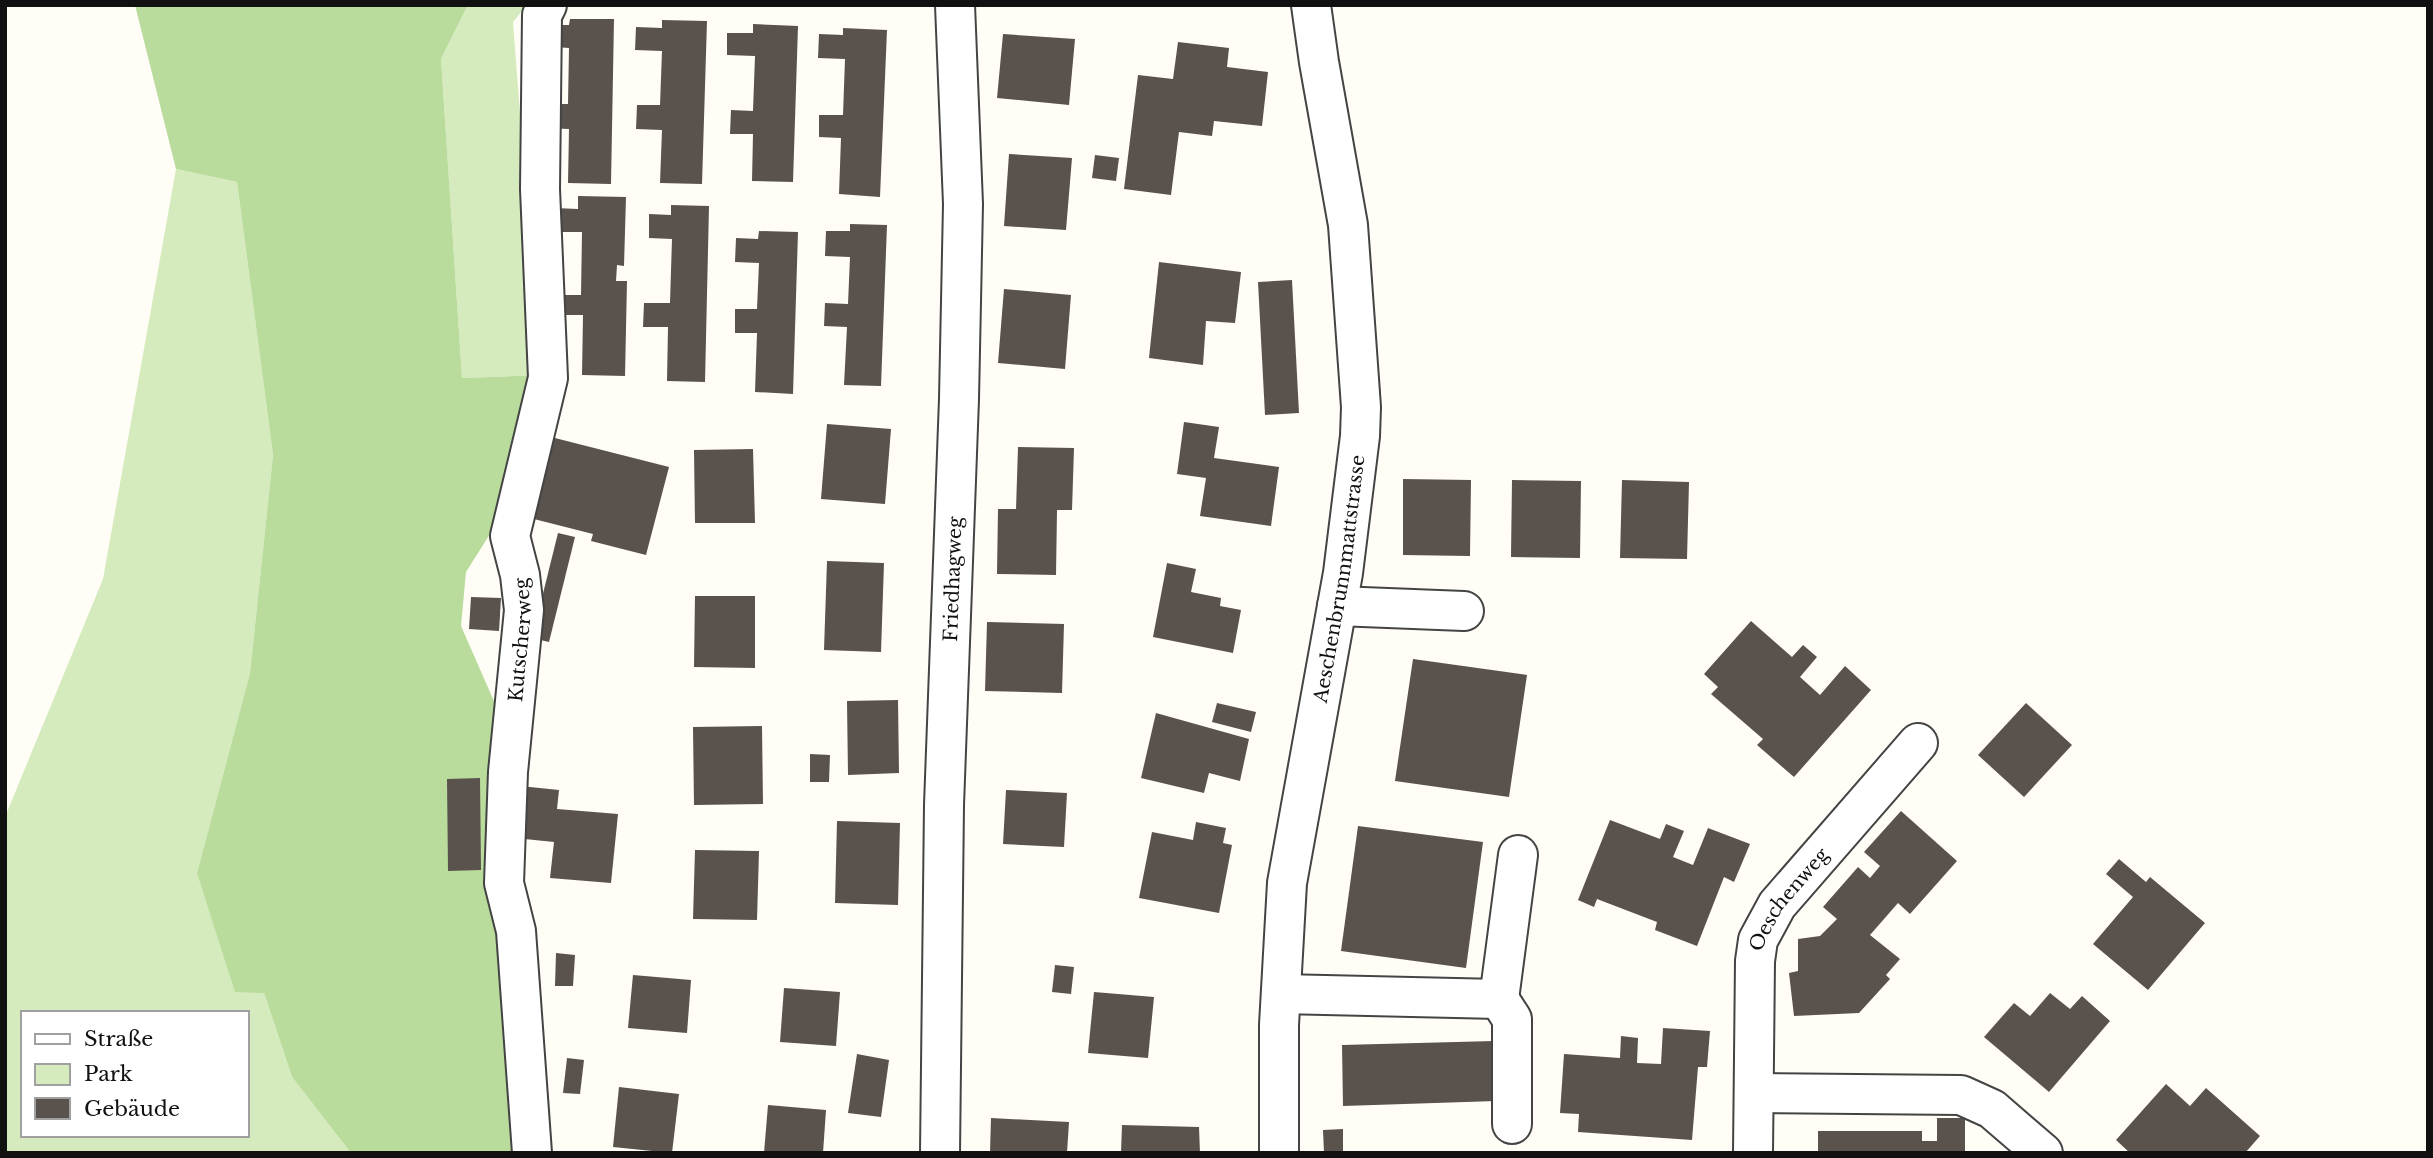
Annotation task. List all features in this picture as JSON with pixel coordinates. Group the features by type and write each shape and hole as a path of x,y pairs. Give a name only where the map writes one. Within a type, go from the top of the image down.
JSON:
{"street":[{"name":"Kutscherweg","path":"532,1153 516,931 504,883 508,772 524,610 520,575 510,536 548,377 540,189 542,15 547,5"},
{"name":"Friedhagweg","path":"940,1153 944,805 963,218 955,5"},
{"name":"Aeschenbrunnmattstrasse","path":"1279,1153 1277,1100 1287,883 1337,606 1358,450 1360,407 1348,225 1311,5"},
{"path":"1337,606 1464,611"},
{"name":"Oeschenweg","path":"1753,1153 1755,961 1758,940 1777,905 1918,743"},
{"path":"1512,1124 1512,1019 1499,999 1518,856"},
{"path":"1281,993 1499,999"},
{"path":"1755,1093 1961,1095 1992,1108 2043,1153"}],"green space":[{"path":"135,5 468,5 441,59 462,378 540,375 490,534 466,572 461,626 497,708 518,1153 351,1153 292,1077 264,993 235,992 197,873 250,673 273,455 237,182 176,169"},
{"path":"468,5 527,5 513,22 540,375 462,378 441,59"},
{"path":"176,169 237,182 273,455 250,673 197,873 264,993 292,1077 351,1153 5,1153 5,817 103,579"}],"building":[{"path":"570,19 614,19 611,184 568,183 569,129 543,128 544,104 568,104 569,48 554,47 554,25 569,25"},
{"path":"662,20 707,21 702,184 660,183 662,130 636,129 637,105 660,105 662,51 635,50 636,27 662,28"},
{"path":"753,24 798,26 793,182 752,181 753,134 730,134 731,110 753,111 755,56 727,55 727,33 753,33"},
{"path":"843,28 887,30 880,197 839,194 841,138 819,137 819,115 843,115 845,59 818,58 819,34 843,35"},
{"path":"1003,34 1075,39 1069,105 997,98"},
{"path":"1178,42 1229,48 1227,67 1268,72 1262,126 1214,121 1212,136 1179,132 1171,195 1124,189 1138,75 1173,79"},
{"path":"1009,154 1072,158 1066,230 1004,226"},
{"path":"1095,155 1119,158 1116,181 1092,178"},
{"path":"578,196 626,197 624,266 617,265 616,281 627,281 625,376 582,375 583,315 557,315 557,295 581,295 582,232 554,232 555,208 578,209"},
{"path":"671,205 709,206 705,382 667,381 668,327 643,327 644,303 670,303 672,239 649,238 649,214 671,215"},
{"path":"850,224 887,225 881,386 844,385 847,327 824,326 825,303 848,304 850,257 825,256 826,231 850,231"},
{"path":"759,231 798,232 793,394 755,392 757,333 735,333 735,309 757,309 759,263 735,262 736,238 758,239"},
{"path":"1159,262 1241,272 1235,323 1206,321 1203,365 1149,358"},
{"path":"1292,280 1299,413 1265,415 1258,282"},
{"path":"1004,289 1071,295 1065,369 998,363"},
{"path":"1184,422 1219,427 1214,458 1279,467 1271,526 1200,516 1206,478 1177,474"},
{"path":"827,424 891,429 885,504 821,499"},
{"path":"547,436 669,467 646,555 591,541 593,534 526,517"},
{"path":"1018,447 1074,448 1072,510 1057,510 1056,575 997,574 998,509 1016,509"},
{"path":"753,449 755,523 695,523 694,450"},
{"path":"1403,479 1471,480 1470,556 1403,555"},
{"path":"1512,480 1581,481 1580,558 1511,557"},
{"path":"1622,480 1689,482 1687,559 1620,558"},
{"path":"558,533 575,537 549,642 532,638"},
{"path":"827,561 884,563 881,652 824,650"},
{"path":"1167,563 1196,569 1191,592 1221,598 1220,606 1241,610 1233,653 1153,637"},
{"path":"695,596 755,596 755,668 694,667"},
{"path":"471,597 501,598 499,631 469,629"},
{"path":"1751,621 1792,657 1803,645 1817,657 1800,677 1820,695 1845,666 1871,690 1794,777 1757,745 1763,739 1711,694 1718,687 1704,674"},
{"path":"987,622 1064,624 1062,693 985,691"},
{"path":"1413,659 1527,675 1509,797 1395,781"},
{"path":"898,700 899,773 848,775 847,701"},
{"path":"1217,703 1256,712 1251,732 1212,722"},
{"path":"2026,703 2072,745 2024,797 1978,755"},
{"path":"1156,713 1249,739 1240,781 1209,773 1204,793 1141,778"},
{"path":"762,726 763,804 694,805 693,727"},
{"path":"810,754 830,755 829,782 810,782"},
{"path":"480,778 481,870 448,871 447,779"},
{"path":"520,786 559,790 557,809 618,814 611,883 550,878 554,842 515,838"},
{"path":"1006,790 1067,793 1064,847 1003,844"},
{"path":"1901,811 1957,861 1910,914 1898,903 1870,935 1900,959 1886,975 1890,979 1859,1013 1794,1016 1789,973 1798,971 1798,939 1820,936 1837,919 1823,907 1858,867 1870,878 1880,866 1864,852"},
{"path":"1610,820 1660,839 1666,824 1684,831 1673,857 1693,865 1708,828 1750,844 1734,882 1724,877 1697,946 1655,930 1657,922 1597,899 1594,907 1578,900"},
{"path":"837,821 900,823 898,905 835,903"},
{"path":"1196,822 1226,828 1223,843 1232,845 1219,913 1139,898 1152,832 1193,840"},
{"path":"1358,826 1483,842 1466,968 1341,951"},
{"path":"695,850 759,851 757,920 693,919"},
{"path":"2119,859 2146,882 2150,877 2205,923 2148,990 2093,944 2133,897 2106,874"},
{"path":"556,953 575,955 573,986 555,986"},
{"path":"1055,965 1074,967 1071,994 1052,992"},
{"path":"633,975 691,980 687,1033 628,1028"},
{"path":"784,988 840,992 836,1046 780,1042"},
{"path":"1094,992 1154,997 1148,1058 1088,1053"},
{"path":"2050,993 2070,1009 2082,996 2110,1021 2049,1092 1984,1037 2014,1003 2030,1016"},
{"path":"1663,1028 1710,1031 1707,1067 1698,1067 1692,1140 1578,1132 1579,1114 1560,1113 1564,1054 1620,1058 1621,1036 1638,1038 1637,1063 1661,1064"},
{"path":"1494,1041 1496,1101 1343,1106 1342,1045"},
{"path":"857,1054 889,1060 881,1117 848,1113"},
{"path":"567,1058 584,1060 580,1094 563,1093"},
{"path":"2166,1084 2190,1106 2206,1088 2260,1136 2245,1153 2130,1153 2116,1140"},
{"path":"619,1087 679,1094 672,1153 613,1147"},
{"path":"768,1105 826,1110 823,1153 764,1153"},
{"path":"991,1118 1069,1122 1067,1153 990,1153"},
{"path":"1937,1118 1965,1118 1965,1153 1818,1153 1818,1131 1922,1131 1922,1141 1937,1141"},
{"path":"1122,1125 1199,1127 1200,1153 1121,1153"},
{"path":"1343,1129 1343,1153 1324,1153 1323,1130"}]}
